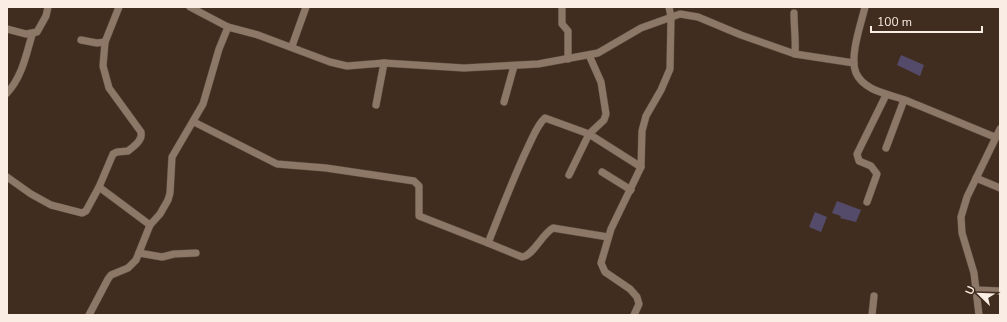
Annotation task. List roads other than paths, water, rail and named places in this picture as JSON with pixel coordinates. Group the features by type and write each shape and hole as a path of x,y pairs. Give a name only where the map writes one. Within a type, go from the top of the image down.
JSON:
{"street":[{"path":"7,29 17,33 32,35 42,26 48,7"},
{"path":"7,177 46,202 59,208 82,213 86,211 99,187 113,154 128,151 140,140 142,135 141,132 107,84 103,66 106,42 119,7"},
{"path":"190,7 228,28 292,46 338,65 347,66 384,63 450,68 514,66 589,56 607,48 641,28 680,14 698,17 741,35 795,54 854,63"},
{"path":"292,46 306,7"},
{"path":"562,7 562,24 568,32 568,58"},
{"path":"634,315 639,304 637,297 630,289 605,272 601,267 608,237 641,167 644,123 670,69 671,17 669,7"},
{"path":"865,7 854,53 854,63 858,77 869,86 886,95 904,100 996,137"},
{"path":"794,13 794,31 796,35 795,54"},
{"path":"89,315 108,278 111,275 132,265 139,253 150,225 160,214 168,200 170,193 172,157 182,138 194,122 206,94 219,49 228,28"},
{"path":"7,93 13,87 21,70 32,35"},
{"path":"81,40 97,43 106,42"},
{"path":"569,175 589,134 604,120 606,114 601,82 589,56"},
{"path":"376,105 384,63"},
{"path":"504,102 514,66"},
{"path":"867,202 877,174 871,166 860,160 857,154 886,95"},
{"path":"886,148 904,100"},
{"path":"488,244 512,180 541,121 545,118 589,134 641,167"},
{"path":"194,122 277,164 326,168 414,181 419,186 418,210 420,216 488,244 522,256 528,254 547,231 553,228 608,237"},
{"path":"979,315 974,273 961,225 963,209 976,178 1000,129"},
{"path":"602,172 631,190"},
{"path":"976,178 1000,188"},
{"path":"99,187 150,225"},
{"path":"139,253 162,257 174,254 196,253"},
{"path":"977,290 1000,291"},
{"path":"872,315 874,296"}]}
